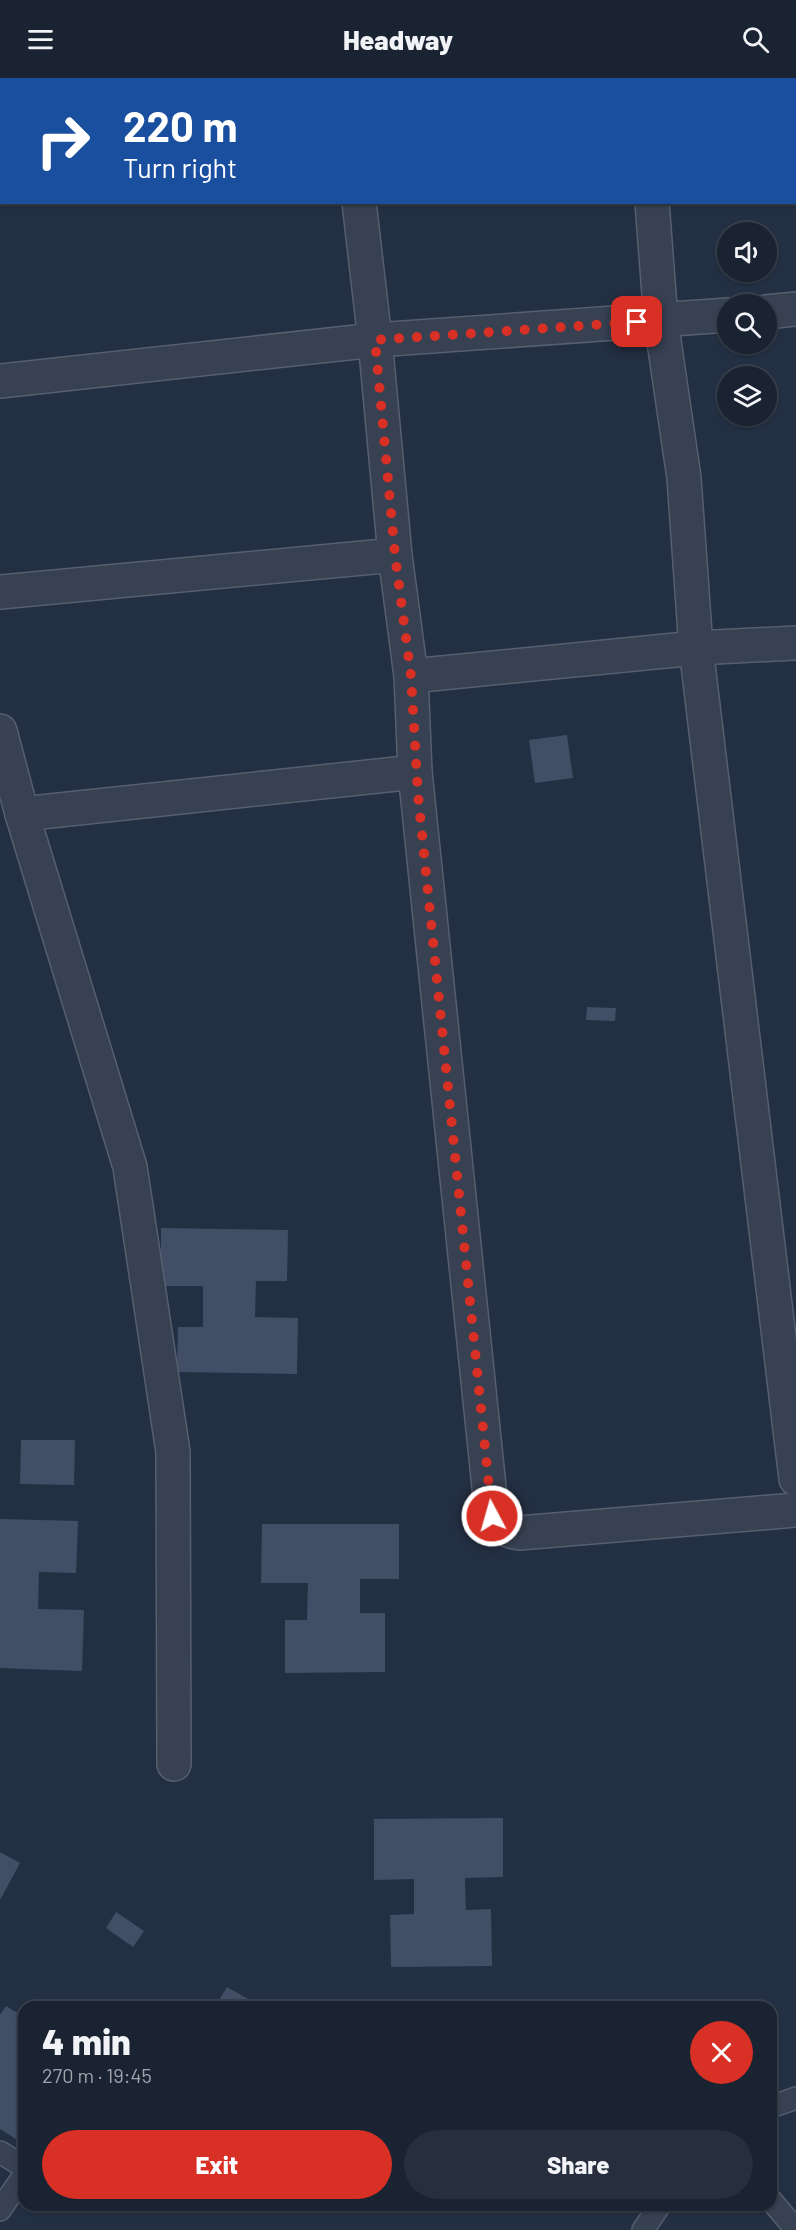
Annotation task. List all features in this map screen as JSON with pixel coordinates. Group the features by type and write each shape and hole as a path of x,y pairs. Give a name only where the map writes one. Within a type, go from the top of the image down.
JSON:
{"street":[{"path":"359,204 375,340 395,555 411,676 415,771 492,1516 510,1531 519,1533 796,1510"},
{"path":"652,204 661,321 684,478 696,648 796,1479"},
{"path":"777,311 796,309"},
{"path":"0,381 375,340 717,316"},
{"path":"0,592 395,555"},
{"path":"411,676 696,648 796,643"},
{"path":"0,731 22,814 130,1167 173,1452 174,1764"},
{"path":"22,814 415,771"}],"lane":[{"path":"777,2105 796,2098"},
{"path":"0,2152 18,2164"},
{"path":"0,2210 18,2184"},
{"path":"777,2207 796,2230"},
{"path":"643,2230 656,2211"}],"building":[{"path":"567,735 573,778 535,783 529,740"},
{"path":"587,1007 616,1008 615,1021 586,1020"},
{"path":"161,1228 288,1230 287,1281 256,1281 255,1317 298,1318 297,1374 177,1372 178,1327 203,1327 203,1286 161,1286"},
{"path":"21,1440 75,1440 74,1485 20,1484"},
{"path":"0,1519 78,1521 76,1573 39,1572 38,1609 84,1610 82,1671 0,1668"},
{"path":"262,1524 399,1524 399,1579 360,1579 360,1613 385,1613 385,1672 285,1673 285,1620 307,1620 308,1583 261,1583"},
{"path":"503,1818 503,1877 465,1878 466,1910 491,1909 492,1966 391,1967 390,1915 414,1914 414,1879 374,1880 374,1819"},
{"path":"0,1852 20,1863 0,1900"},
{"path":"116,1912 144,1931 133,1947 106,1928"},
{"path":"227,1987 252,2001 219,2001"},
{"path":"6,2006 18,2013 18,2140 0,2129 0,2015"}],"route":[{"path":"492,1516 415,771 411,676 395,555 375,340 637,322"}]}
